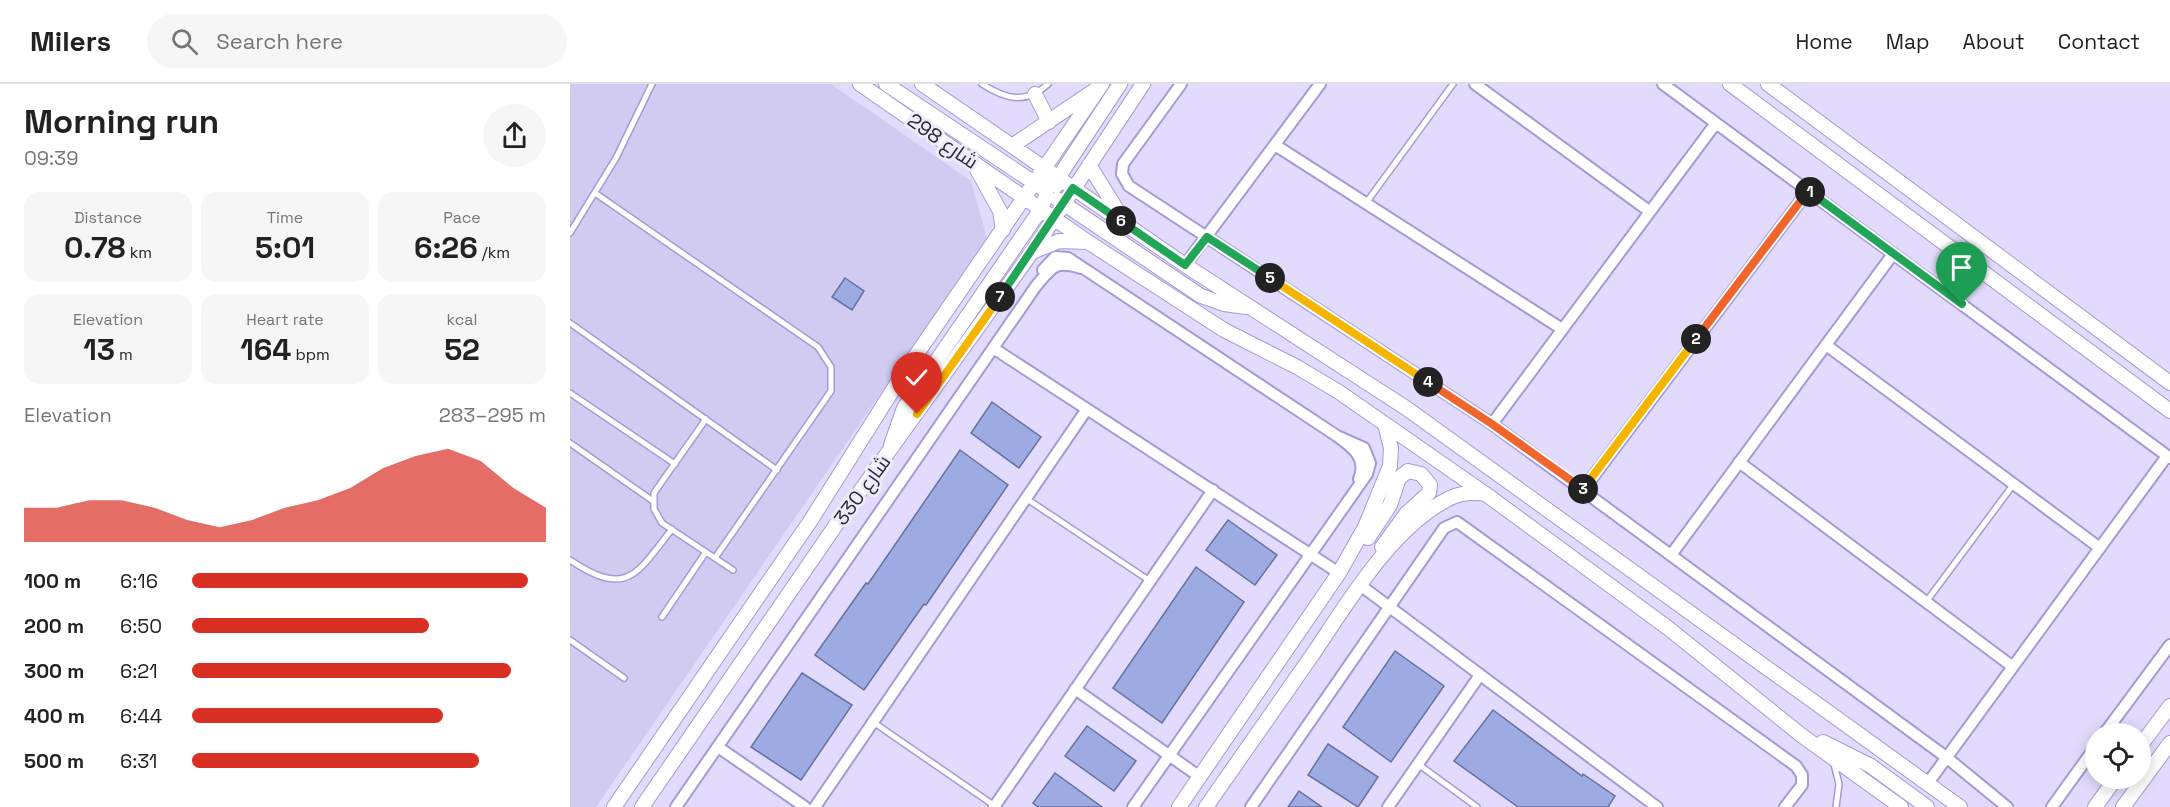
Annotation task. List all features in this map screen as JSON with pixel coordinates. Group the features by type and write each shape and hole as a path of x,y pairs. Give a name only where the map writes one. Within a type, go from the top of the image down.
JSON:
{"street":[{"name":"شارع 298","path":"860,84 1025,198"},
{"path":"886,84 1201,296 1224,304 1248,307"},
{"name":"شارع 298","path":"922,84 1045,169"},
{"path":"889,452 904,408 1050,193 1120,84"},
{"name":"شارع 330","path":"614,807 811,520 901,377 1025,198 1073,188 1143,84"},
{"path":"1181,84 1123,164 1122,174 1129,186 1492,424 1946,758 2007,807"},
{"path":"1185,265 1320,84"},
{"path":"1475,84 1649,211"},
{"path":"1663,84 2169,457 1928,783"},
{"path":"1730,84 2170,411"},
{"path":"1768,84 2170,383"},
{"path":"1012,147 1102,85"},
{"name":"شارع 330","path":"1050,193 1045,169 1102,85"},
{"path":"1035,94 1049,122"},
{"path":"1492,424 1716,123"},
{"path":"1275,145 1562,329"},
{"path":"973,162 1000,211 1003,230"},
{"path":"1089,165 1127,225"},
{"path":"1073,188 1248,307 1406,408 1960,807"},
{"path":"1583,490 1808,191"},
{"path":"1050,193 1053,218 1224,330 1319,380 1385,424 1668,628 1801,735 1901,807"},
{"name":"شارع 330","path":"642,807 889,452 1032,252 1053,218"},
{"path":"1032,252 1059,242 1088,242"},
{"path":"1671,555 1893,254"},
{"path":"676,807 1036,286 1042,272 1055,257 1068,258 1337,436 1360,458 1361,473 1354,490 1133,807"},
{"path":"1826,345 2100,548"},
{"path":"993,348 1339,573"},
{"path":"815,807 1087,409"},
{"path":"1179,807 1339,573 1371,517 1387,475 1391,448 1385,424"},
{"path":"1739,462 2013,666"},
{"path":"1339,573 1354,559 1390,506 1399,478 1408,471 1417,472 1428,481 1429,493 1401,519 1372,561 1364,580"},
{"path":"995,807 1213,490"},
{"path":"1206,807 1364,580 1400,537 1432,509 1458,495 1486,495"},
{"path":"1251,807 1444,528 1452,523 1462,523 1796,766 1802,775 1802,785 1785,807"},
{"path":"1364,580 1389,608 1651,805"},
{"path":"2112,723 2170,645"},
{"path":"1388,807 1480,675"},
{"path":"1075,689 1200,777"},
{"path":"2151,731 2170,706"},
{"path":"1801,735 1853,755 1927,807"},
{"path":"2123,807 2170,743"},
{"path":"718,747 805,807"},
{"path":"2047,807 2085,760"},
{"path":"2095,805 2107,789"},
{"path":"2052,807 2058,796"}],"lane":[{"path":"570,233 628,136 652,84"},
{"path":"982,84 1006,98 1020,98 1035,94 1048,84"},
{"path":"1366,203 1453,84"},
{"path":"596,193 824,352 831,367 831,391 716,558"},
{"path":"570,323 777,470"},
{"path":"570,393 675,464"},
{"path":"706,419 654,493 653,501 657,517 733,570"},
{"path":"570,443 653,501"},
{"path":"1926,602 2013,485"},
{"path":"1026,498 1150,581"},
{"path":"570,560 600,578 625,578 640,571 672,529"},
{"path":"662,617 706,552"},
{"path":"570,640 624,678"},
{"path":"873,722 995,807"},
{"path":"1830,754 1839,784 1836,807"},
{"path":"1418,764 1477,807"}],"shaded area":[{"path":"570,84 831,84 971,181 987,239 596,807 570,807"}],"building":[{"path":"845,278 864,291 852,310 832,297"},
{"path":"992,402 1041,437 1019,468 971,433"},
{"path":"960,450 1008,485 926,605 924,604 864,690 815,655 866,583 868,584"},
{"path":"1228,520 1277,555 1255,585 1206,550"},
{"path":"1196,567 1244,602 1162,723 1113,688"},
{"path":"1395,651 1444,686 1391,762 1343,727"},
{"path":"802,673 852,705 801,780 751,747"},
{"path":"1493,710 1582,776 1583,774 1615,796 1608,807 1518,807 1454,761"},
{"path":"1087,726 1136,761 1114,791 1065,756"},
{"path":"1328,744 1378,777 1358,807 1308,775"},
{"path":"1055,773 1102,807 1038,807 1033,803"},
{"path":"1299,791 1322,807 1288,807"}],"route":[{"path":"917,414 1032,252 1073,188 1185,265 1207,237 1492,424 1583,490 1808,191 1962,304"}]}
